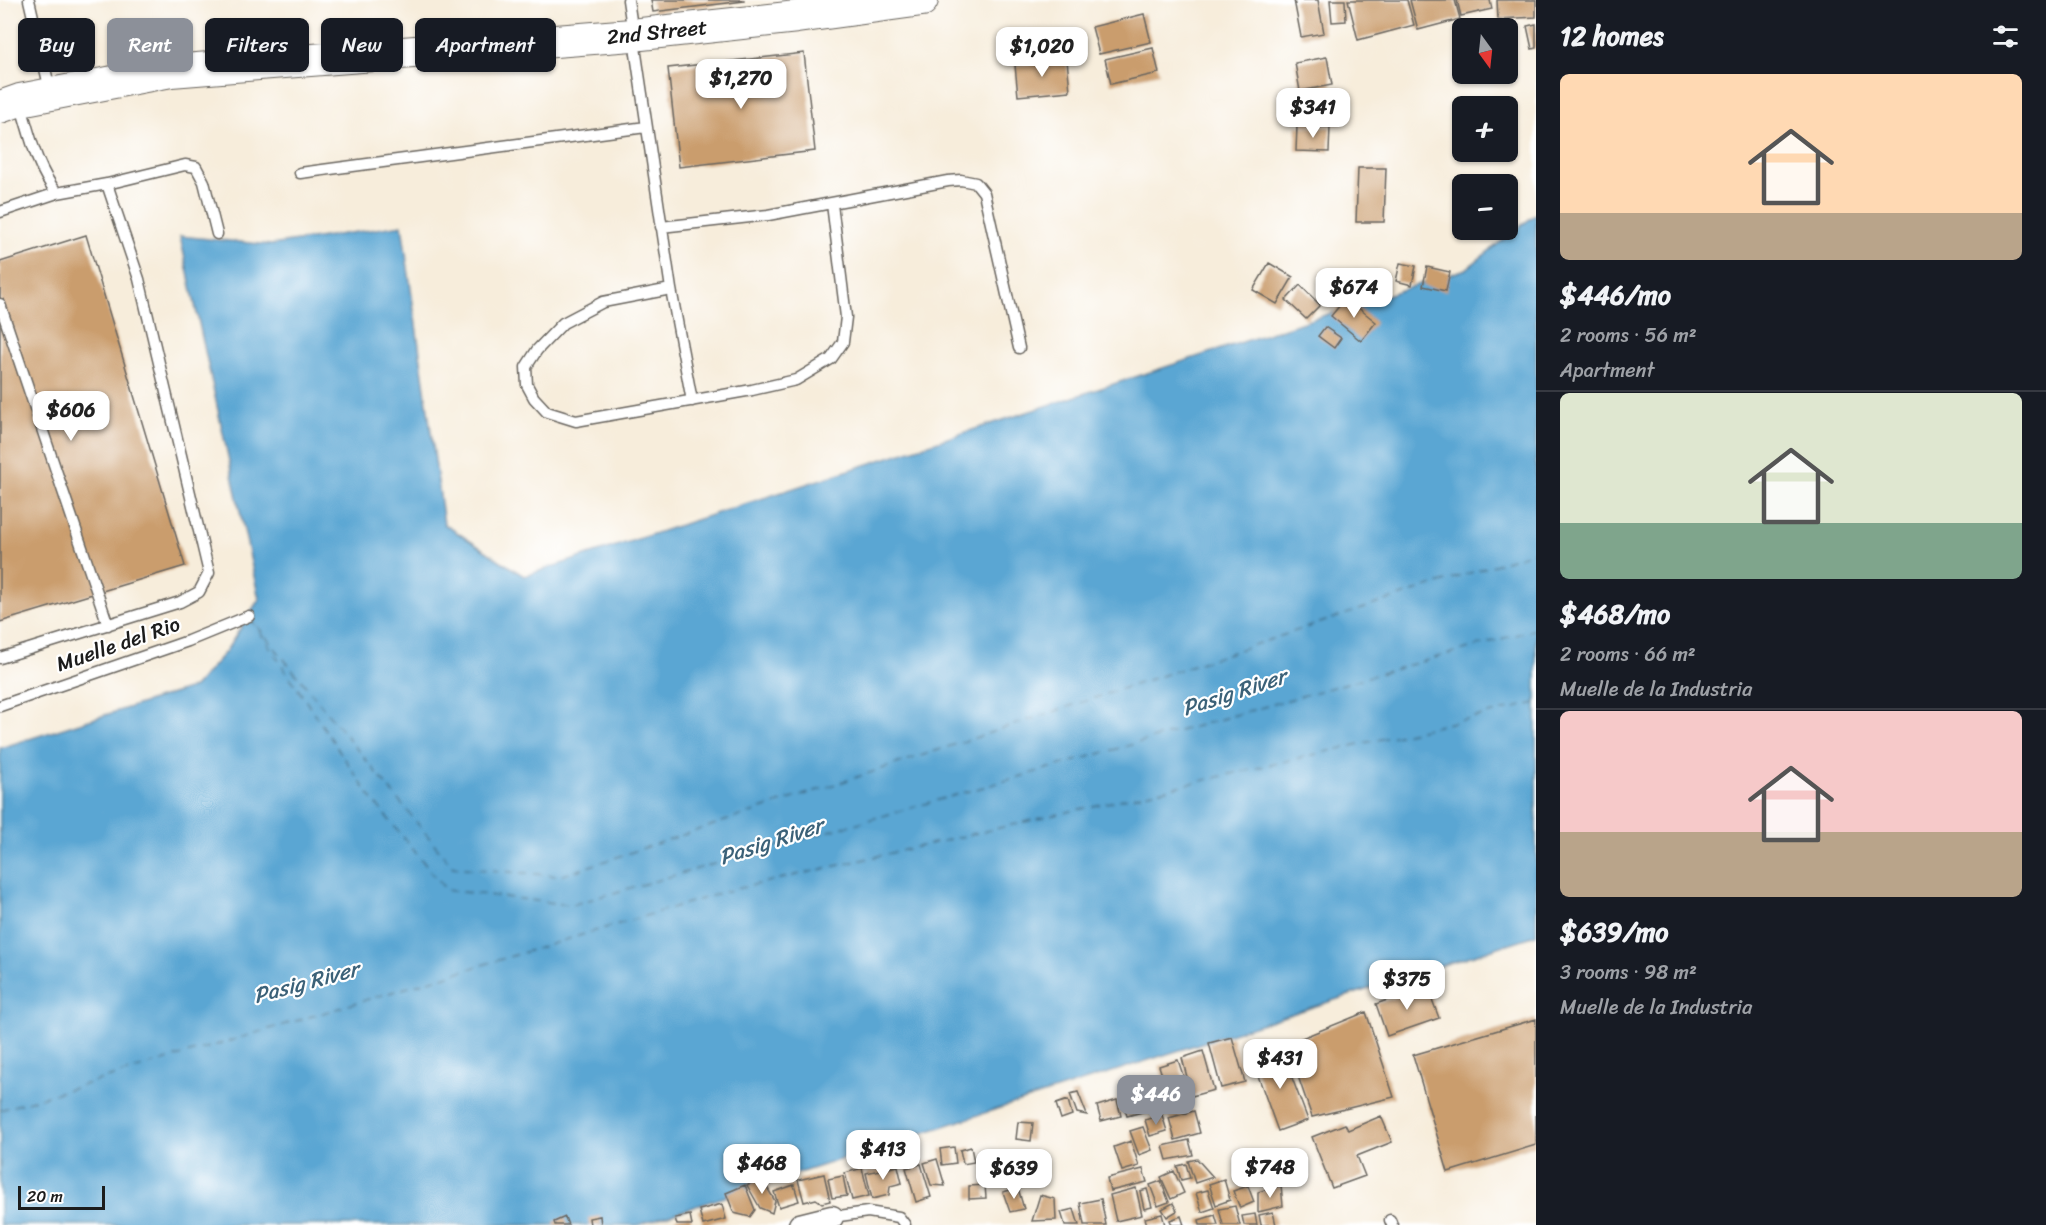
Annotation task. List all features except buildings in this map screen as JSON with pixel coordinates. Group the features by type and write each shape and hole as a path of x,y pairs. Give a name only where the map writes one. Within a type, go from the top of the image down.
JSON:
{"street":[{"name":"2nd Street","path":"10,103 171,70 632,35 797,17 922,0"},
{"path":"800,1225 832,1217"}],"lane":[{"path":"29,0 51,94"},
{"path":"628,0 661,227 692,401"},
{"path":"10,103 39,165 57,193"},
{"path":"300,173 646,127"},
{"path":"0,212 57,193 107,184 185,165 196,166 204,182 217,234"},
{"path":"661,227 768,215 948,181 961,180 976,183 984,194 1019,348"},
{"path":"0,658 180,602 199,592 209,573 139,279 107,184"},
{"path":"671,289 603,302 563,323 537,350 526,367 527,385 534,398 547,412 576,421 796,380 831,359 843,342 846,317 832,204"},
{"path":"0,304 108,625"},
{"name":"Muelle del Rio","path":"0,706 188,641 249,616"},
{"path":"832,1217 868,1212 899,1217 905,1225"}],"water":[{"name":"Pasig River","path":"1536,214 1536,935 638,1225 0,1225 0,748 194,687 226,651 259,599 180,236 271,245 402,225 444,524 524,576 1466,269 1503,240 1518,240 1518,228"}],"ferry route":[{"path":"257,626 453,867 560,876 1536,551"},
{"path":"251,619 369,795 446,890 571,905 1536,629"},
{"path":"0,1110 728,891 1536,703"}]}
